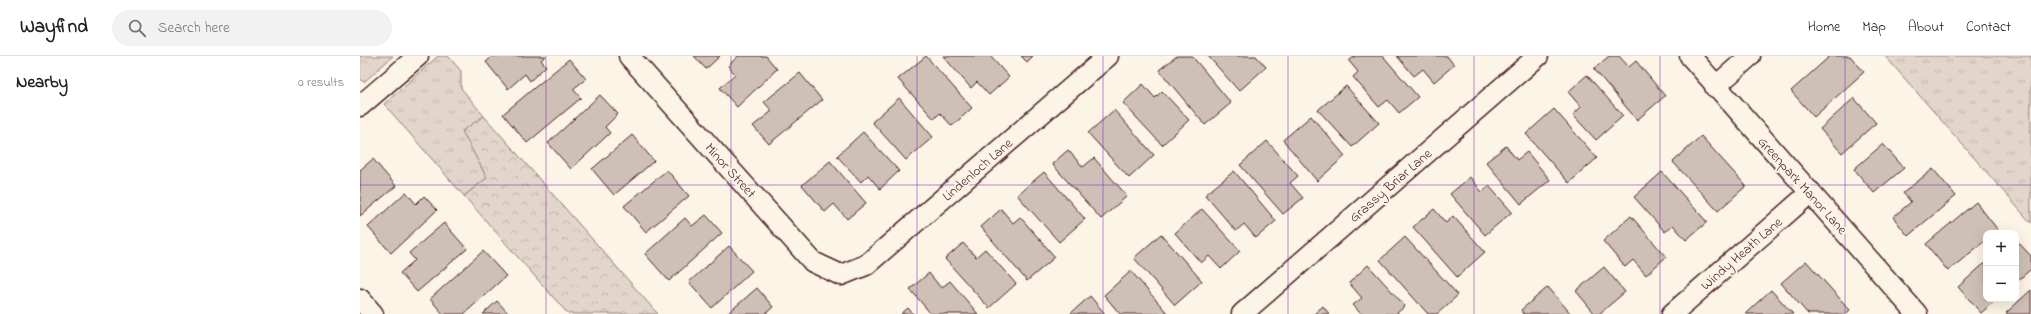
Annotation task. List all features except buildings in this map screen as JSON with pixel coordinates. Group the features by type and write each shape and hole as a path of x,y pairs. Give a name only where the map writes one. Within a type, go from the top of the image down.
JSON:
{"street":[{"path":"360,106 418,56"},
{"name":"Minor Street","path":"629,56 813,262 842,274"},
{"name":"Lindenloch Lane","path":"842,274 866,265 1108,56"},
{"name":"Grassy Briar Lane","path":"1242,314 1538,56"},
{"name":"Greenpark Manor Lane","path":"1690,56 1715,87 1811,192 1917,314"},
{"path":"1715,87 1750,56"},
{"name":"Windy Heath Lane","path":"1672,314 1811,192"},
{"path":"360,299 374,314"}],"green space":[{"path":"360,56 393,56 364,82 360,79"},
{"path":"438,56 448,56 461,71 461,88 484,116 463,131 487,178 464,196 384,104"},
{"path":"1885,56 2031,56 2031,223"},
{"path":"484,116 658,314 568,314 464,196 487,178 462,131"}]}
